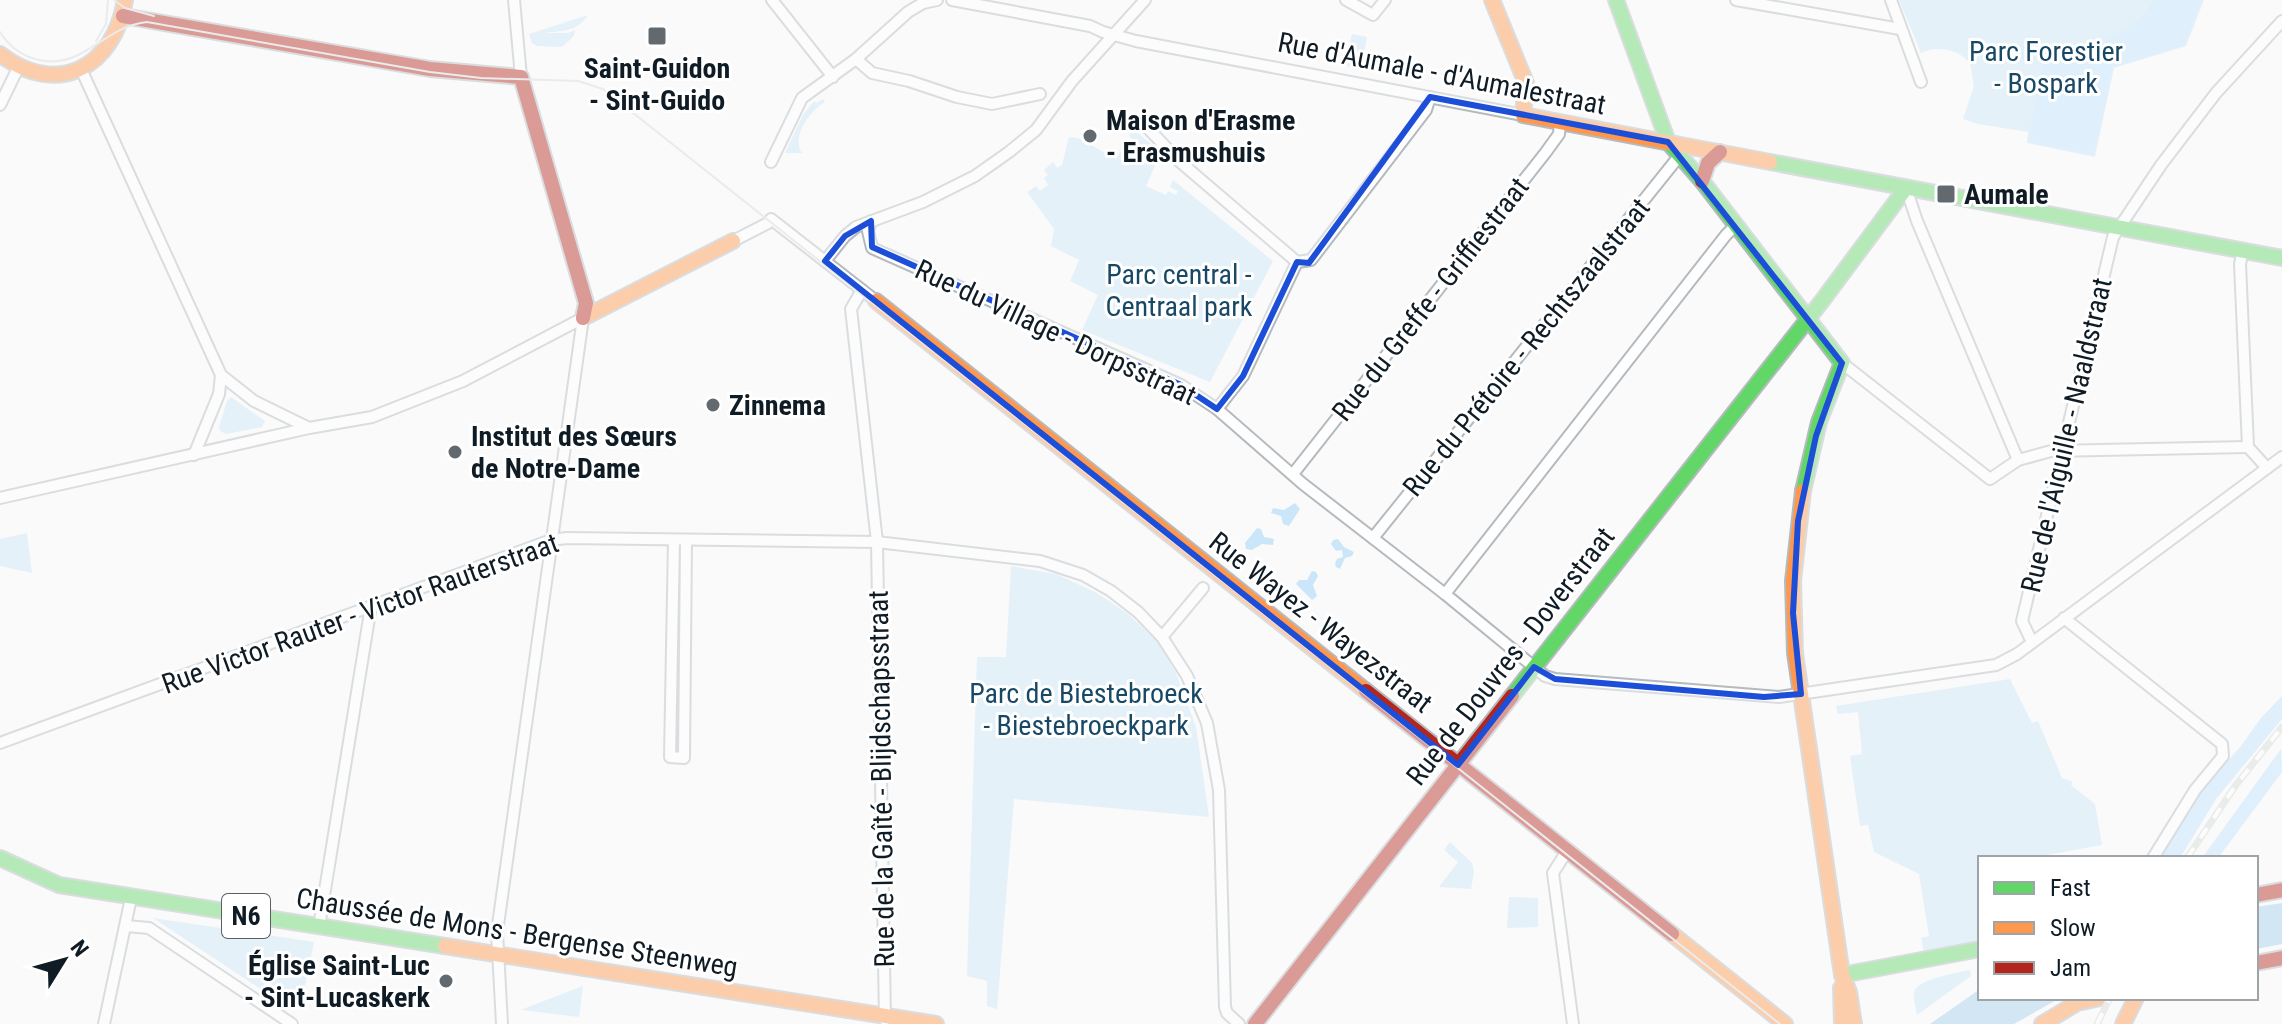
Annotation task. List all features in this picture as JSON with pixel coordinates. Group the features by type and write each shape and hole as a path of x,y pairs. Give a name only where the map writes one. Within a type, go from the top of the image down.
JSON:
{"street":[{"path":"0,54 18,68 36,74 54,76 81,69 96,61 117,36 125,0"},
{"path":"502,1024 497,932 586,303 521,77 514,0"},
{"path":"772,0 833,77"},
{"path":"771,162 802,98 856,59 908,12 923,3 937,0"},
{"name":"Rue d'Aumale - d'Aumalestraat","path":"952,0 1078,23 1114,36 2282,258"},
{"path":"825,261 856,227 923,202 975,176 1036,130 1072,81 1145,0"},
{"path":"1346,0 1373,15 1385,0"},
{"path":"1492,0 1526,83 1523,115"},
{"path":"1616,0 1668,142 1702,181 1842,363 1990,479 2018,460 2040,453 2248,447"},
{"path":"1736,0 1900,29"},
{"path":"1891,0 1921,82"},
{"path":"123,16 430,69 521,77"},
{"name":"Rue de l'Aiguille - Naaldstraat","path":"2032,642 2022,621 2113,237 2161,165 2207,105 2282,21"},
{"path":"856,59 872,73 992,104 1040,94"},
{"path":"0,105 18,68"},
{"path":"81,69 221,375 254,401 309,428"},
{"path":"1143,123 1179,161 1297,262 1311,260 1426,110 1430,97"},
{"name":"Rue du Greffe - Griffiestraat","path":"1293,474 1546,152 1559,134 1560,122"},
{"path":"1702,181 1708,163 1720,152"},
{"name":"Rue du Prétoire - Rechtszaalstraat","path":"1373,538 1680,155"},
{"path":"1906,188 2018,460"},
{"name":"Rue de Douvres - Doverstraat","path":"1255,1024 1906,188"},
{"name":"Rue Wayez - Wayezstraat","path":"733,241 771,219 1785,1024"},
{"name":"Rue du Village - Dorpsstraat","path":"871,221 868,231 872,248 1181,385 1217,409 1293,474 1545,676 1555,679 1764,697 1996,665 2008,660 2282,457"},
{"path":"1445,594 1736,225"},
{"path":"0,498 309,428 372,417 463,381 733,241"},
{"path":"2243,250 2240,264 2248,447 2267,468"},
{"path":"1217,409 1243,376 1297,262"},
{"name":"Rue de la Gaîté - Blijdschapsstraat","path":"862,290 851,309 877,542 885,1020"},
{"path":"1842,363 1816,436 1798,521 1793,613 1801,694 1842,975 1842,1024"},
{"path":"194,455 219,394 221,375"},
{"name":"Rue Victor Rauter - Victor Rauterstraat","path":"0,743 551,540 664,538 680,541 697,538 877,542 1015,556 1069,570 1111,591 1138,612 1162,637 1197,696 1213,748 1219,790 1225,1007 1239,1024"},
{"path":"680,541 684,758 670,757 680,541"},
{"path":"1162,637 1203,588"},
{"path":"319,927 371,606"},
{"path":"2064,618 2222,744 2223,756 2195,790 2154,856"},
{"path":"1567,851 1553,873 1573,1024"},
{"name":"Chaussée de Mons - Bergense Steenweg","path":"0,858 59,885 131,898 885,1020 936,1024"},
{"path":"2258,895 2282,890"},
{"path":"104,1024 131,898"},
{"path":"126,926 149,928 292,1024"},
{"path":"1842,975 1978,949"},
{"path":"2258,963 2282,958"},
{"path":"1842,975 1849,992 1854,1024"},
{"path":"2042,1024 2077,1003 2091,1000"},
{"path":"2123,1024 2135,1000"}],"highlighted area":[{"path":"1430,97 1668,142 1842,363 1816,436 1798,521 1793,613 1801,694 1764,697 1555,679 1534,667 1458,765 825,261 845,236 871,221 872,247 1181,385 1217,409 1243,376 1297,262 1309,263"}],"green space":[{"name":"Parc Forestier - Bospark","path":"1899,0 2204,0 2186,46 2114,68 2095,157 2027,143 2028,132 1963,119 1974,86 1970,63 1960,54 1947,50 1934,49 1921,53"},
{"path":"2154,0 2202,0 2185,45 2113,67 2094,155 2028,142 2045,49 2106,38 2120,32 2143,14"},
{"path":"588,15 574,28 543,33 575,30 574,36 562,47 532,43 529,34"},
{"path":"1352,34 1367,37 1361,68 1345,66"},
{"path":"823,99 825,102 808,118 800,132 802,153 785,153 803,115 814,101"},
{"name":"Parc central - Centraal park","path":"1134,130 1161,152 1146,186 1166,195 1168,191 1176,195 1178,191 1170,187 1173,180 1273,261 1210,382 1082,330 1098,295 1070,281 1079,260 1051,246 1054,229 1027,192 1036,186 1040,191 1048,185 1044,178 1048,175 1044,170 1053,162 1057,168 1062,165 1069,137 1078,138 1116,159 1122,149 1125,150 1131,138 1129,135"},
{"path":"231,397 265,421 262,427 226,434 220,431 227,401"},
{"path":"1295,503 1300,509 1289,526 1283,524 1281,516 1271,513 1273,508 1284,510"},
{"path":"1257,528 1261,529 1264,537 1274,539 1273,545 1262,544 1252,550 1246,549 1245,543"},
{"path":"27,533 32,573 0,566 0,539"},
{"path":"1338,539 1344,547 1354,552 1345,558 1340,569 1335,563 1343,557 1342,550 1336,551 1331,544"},
{"name":"Parc de Biestebroeck - Biestebroeckpark","path":"1011,566 1056,574 1097,593 1127,613 1157,641 1176,673 1196,727 1209,817 1014,799 997,1009 987,1006 987,981 967,976 977,657 1006,657"},
{"path":"1312,571 1318,576 1313,585 1317,596 1312,600 1296,584 1299,580 1307,580"},
{"path":"2010,679 2032,723 2038,721 2062,778 2073,782 2071,785 2095,804 2102,845 2041,856 1978,856 1978,941 1924,953 1921,938 1929,936 1919,874 1874,852 1868,825 1860,826 1850,756 1862,754 1858,712 1838,714 1836,706"},
{"path":"2282,696 2282,719 2216,799 2181,856 2161,856 2194,799 2241,746"},
{"path":"2281,749 2282,772 2219,856 2203,856"},
{"path":"1450,842 1472,863 1471,889 1439,887 1458,862 1444,850"},
{"path":"1509,897 1538,898 1538,927 1507,928"},
{"path":"153,918 314,942 302,1000 291,1009"},
{"path":"1970,970 1971,976 1917,1015 1914,995 1919,986"},
{"path":"583,986 579,1017 521,1010 523,1009"}],"shaded area":[{"path":"2282,903 2282,944 2258,949 2258,907"},
{"path":"1978,990 1978,1000 2056,1000 2014,1024 1930,1024"}],"tram line":[{"path":"96,41 106,24 108,0"},
{"path":"114,0 125,8 154,16"},
{"path":"0,32 15,49 45,61 78,55 119,31 147,22 430,72 481,78 578,81 603,89 1780,1024"}],"railway":[{"path":"2188,856 2236,785 2282,727"},
{"path":"2097,1024 2109,1000"}],"traffic: fast":[{"path":"1616,0 1668,142 1702,181 1842,363 1819,422 1803,491"},
{"path":"1770,162 2282,258"},
{"path":"1512,696 1822,301 1906,188"},
{"path":"0,858 59,885 445,946"},
{"path":"1842,975 1978,949"}],"traffic: slow":[{"path":"0,54 21,67 42,74 62,74 80,69 96,59 109,43 119,24 125,0"},
{"path":"1492,0 1526,83 1523,115 1770,162"},
{"path":"583,318 733,241"},
{"path":"876,301 1366,691"},
{"path":"1803,491 1793,581 1795,653 1842,975 1849,992 1854,1024"},
{"path":"1672,934 1785,1024"},
{"path":"445,946 936,1024"},
{"path":"1841,988 1842,1024"},
{"path":"2042,1024 2077,1003 2091,1000"},
{"path":"2123,1024 2135,1000"}],"traffic: jam":[{"path":"123,16 430,69 521,77 586,303 583,318"},
{"path":"1702,181 1708,163 1720,152"},
{"path":"1366,691 1672,934"},
{"path":"1255,1024 1512,696"},
{"path":"2258,895 2282,890"},
{"path":"2258,963 2282,958"}],"place":[{"name":"Saint-Guidon - Sint-Guido","path":"657,36"},
{"name":"Maison d'Erasme - Erasmushuis","path":"1090,136"},
{"name":"Aumale","path":"1946,194"},
{"name":"Zinnema","path":"713,405"},
{"name":"Institut des Sœurs de Notre-Dame","path":"455,452"},
{"name":"Église Saint-Luc - Sint-Lucaskerk","path":"446,981"}]}
